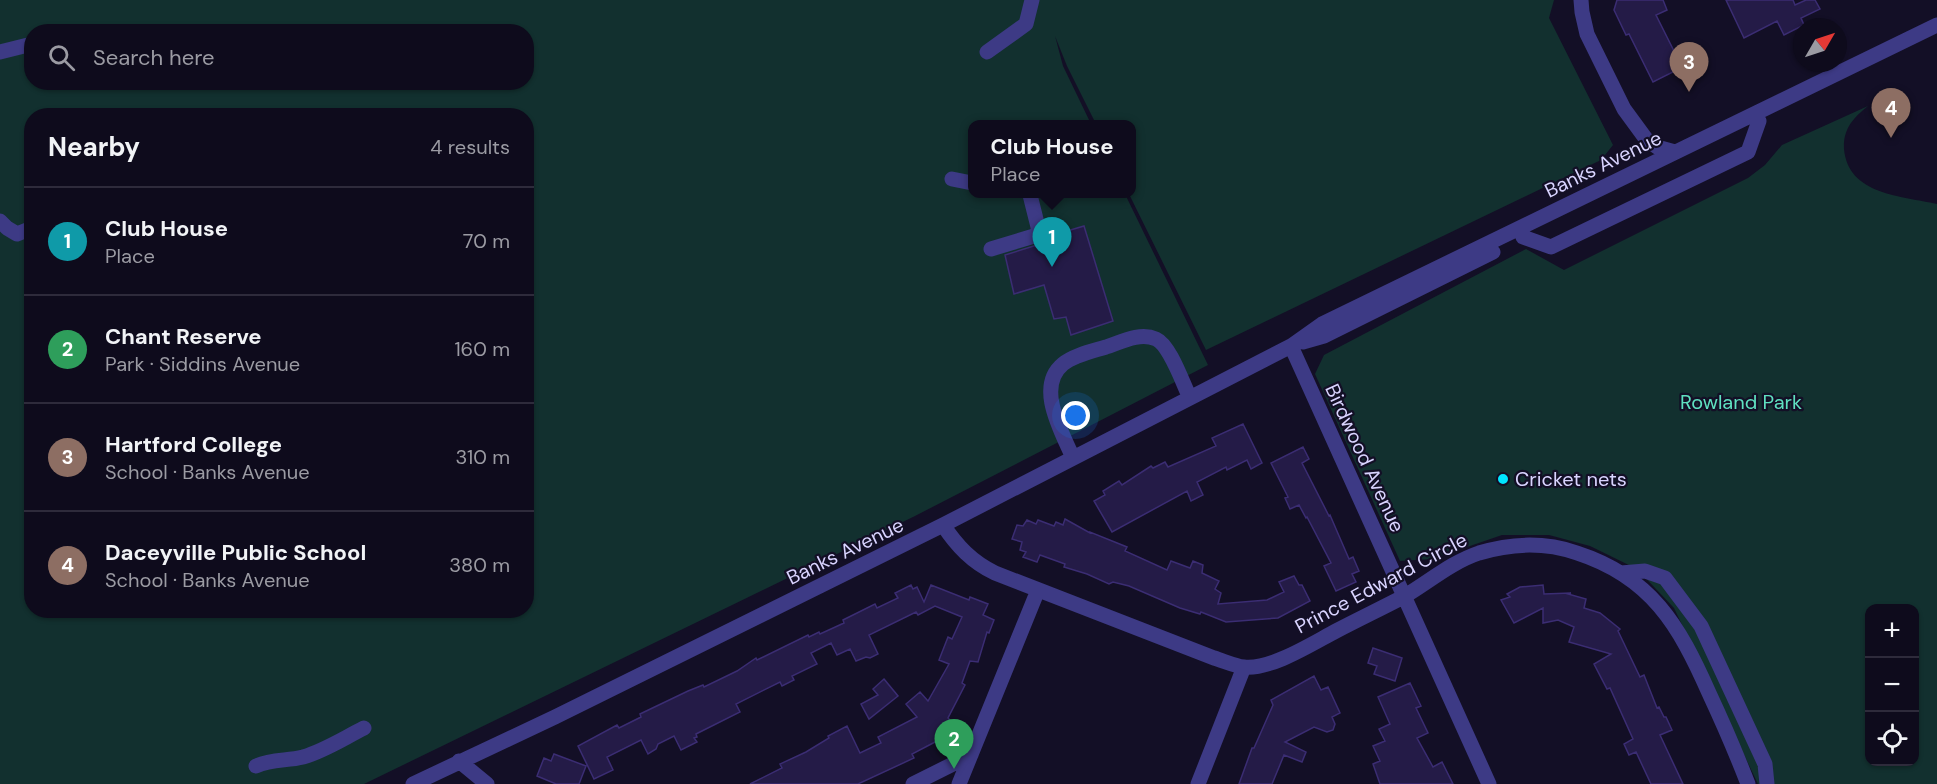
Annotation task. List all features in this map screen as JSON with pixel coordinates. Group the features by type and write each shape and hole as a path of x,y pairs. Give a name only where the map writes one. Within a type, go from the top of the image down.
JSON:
{"street":[{"path":"987,52 1026,24 1032,0"},
{"path":"1581,0 1587,34 1624,109 1646,139 1657,147 1675,152"},
{"name":"Banks Avenue","path":"413,784 440,778 459,761 555,717 943,525 1291,346 1322,324 1937,25"},
{"name":"Banks Avenue","path":"1291,346 1324,336 1937,34"},
{"path":"0,52 24,46"},
{"path":"1522,237 1551,248 1748,152 1760,121"},
{"path":"952,179 968,182"},
{"path":"991,249 1034,236 1040,231 1031,198"},
{"path":"0,221 17,234 24,231"},
{"path":"1073,458 1052,407 1051,383 1063,364 1135,337 1156,339 1166,347 1190,398"},
{"name":"Birdwood Avenue","path":"1291,346 1489,784"},
{"path":"943,525 968,556 980,566 1244,667 1198,784"},
{"name":"Prince Edward Circle","path":"1244,667 1269,663 1289,654 1405,596 1459,561 1499,548 1517,545 1549,546 1598,560 1621,573 1641,587 1673,623 1706,685 1748,784"},
{"path":"1621,573 1645,571 1665,578 1701,626 1765,764 1767,784"},
{"path":"959,784 1038,590"},
{"path":"256,766 310,754 364,728"},
{"path":"913,784 971,755"},
{"path":"459,761 487,784"}],"green space":[{"path":"0,0 1554,0 1549,18 1613,145 1601,160 1206,350 1131,198 1136,198 1136,120 1094,120 1055,36 1063,66 1089,120 968,120 968,198 1127,198 1208,365 915,516 364,784 0,784"},
{"name":"Rowland Park","path":"1868,106 1854,120 1845,136 1844,149 1848,164 1855,176 1866,185 1879,191 1937,204 1937,784 1758,784 1674,608 1637,569 1590,546 1549,535 1502,535 1432,559 1400,561 1315,374 1324,355 1526,249 1564,270 1748,178 1765,165 1782,145"}],"building":[{"path":"1617,0 1663,0 1667,10 1656,15 1679,61 1674,63 1677,70 1653,82 1614,10"},
{"path":"1726,0 1793,0 1795,5 1806,0 1815,0 1820,9 1801,18 1793,18 1793,30 1784,35 1777,21 1744,38"},
{"path":"1084,226 1113,321 1071,335 1066,317 1054,319 1044,285 1014,294 1005,255 1037,245 1047,237"},
{"path":"1243,424 1262,463 1251,469 1247,460 1227,470 1226,467 1197,482 1203,495 1191,501 1187,491 1112,532 1094,501 1105,495 1103,491 1119,481 1122,485 1151,466 1153,468 1165,462 1168,467 1216,446 1212,438"},
{"path":"1303,447 1309,459 1302,463 1330,515 1349,559 1353,557 1359,571 1352,574 1356,582 1336,591 1324,566 1331,563 1299,505 1290,509 1285,498 1288,497 1271,463"},
{"path":"1065,519 1090,533 1127,547 1125,551 1167,570 1171,561 1190,568 1193,561 1203,565 1202,573 1219,581 1215,589 1221,593 1218,604 1267,600 1284,592 1279,582 1294,576 1299,585 1302,585 1310,601 1278,618 1226,622 1201,612 1200,614 1180,608 1129,586 1113,582 1109,584 1040,555 1037,562 1023,557 1026,552 1020,550 1022,542 1012,539 1017,525 1023,526 1027,520 1036,524 1038,520 1054,526 1056,522 1063,525"},
{"path":"911,585 913,589 917,587 924,602 931,585 969,600 970,597 988,604 983,615 994,620 989,633 987,632 978,662 970,661 962,683 965,685 948,718 955,726 935,742 912,754 914,758 858,784 750,784 782,768 780,764 806,752 847,726 860,753 881,743 878,737 917,717 906,704 920,692 928,701 949,664 939,660 948,637 952,639 962,617 935,606 918,615 916,612 869,635 878,654 856,661 850,649 837,655 831,643 811,653 817,664 792,676 794,680 782,686 780,682 736,704 740,712 696,734 697,737 694,738 697,742 681,750 674,736 658,744 656,749 648,754 641,740 607,757 613,770 594,779 578,746 617,725 619,728 641,717 640,714 688,691 703,685 704,687 737,671 756,658 757,660 808,635 809,637 819,632 820,634 844,623 843,620 875,604 877,608 898,598 895,593"},
{"path":"1543,585 1544,594 1571,593 1568,594 1586,599 1584,608 1600,613 1620,629 1618,631 1640,677 1644,675 1657,708 1659,707 1666,717 1672,730 1660,735 1683,784 1651,784 1636,752 1629,755 1624,744 1633,739 1610,688 1607,689 1594,664 1611,654 1569,642 1574,627 1558,620 1543,623 1543,608 1514,623 1501,600 1510,597 1507,594 1520,587"},
{"path":"1373,648 1402,658 1395,681 1374,674 1377,666 1368,663"},
{"path":"1314,676 1321,690 1328,687 1340,713 1332,717 1335,724 1333,730 1327,732 1314,727 1285,742 1306,752 1302,762 1284,755 1272,784 1239,784 1252,748 1273,705 1271,700"},
{"path":"884,679 898,696 869,719 861,704 878,695 873,689"},
{"path":"1410,683 1421,706 1416,708 1428,733 1417,738 1433,767 1442,762 1453,784 1380,784 1373,764 1380,761 1373,746 1385,741 1379,729 1390,724 1378,697"},
{"path":"554,754 586,766 579,784 556,784 537,776 544,758 551,761"}],"place":[{"name":"Hartford College","path":"1689,92"},
{"name":"Daceyville Public School","path":"1891,138"},
{"name":"Club House","path":"1052,267"},
{"name":"Cricket nets","path":"1503,479"},
{"name":"Chant Reserve","path":"954,769"}]}
